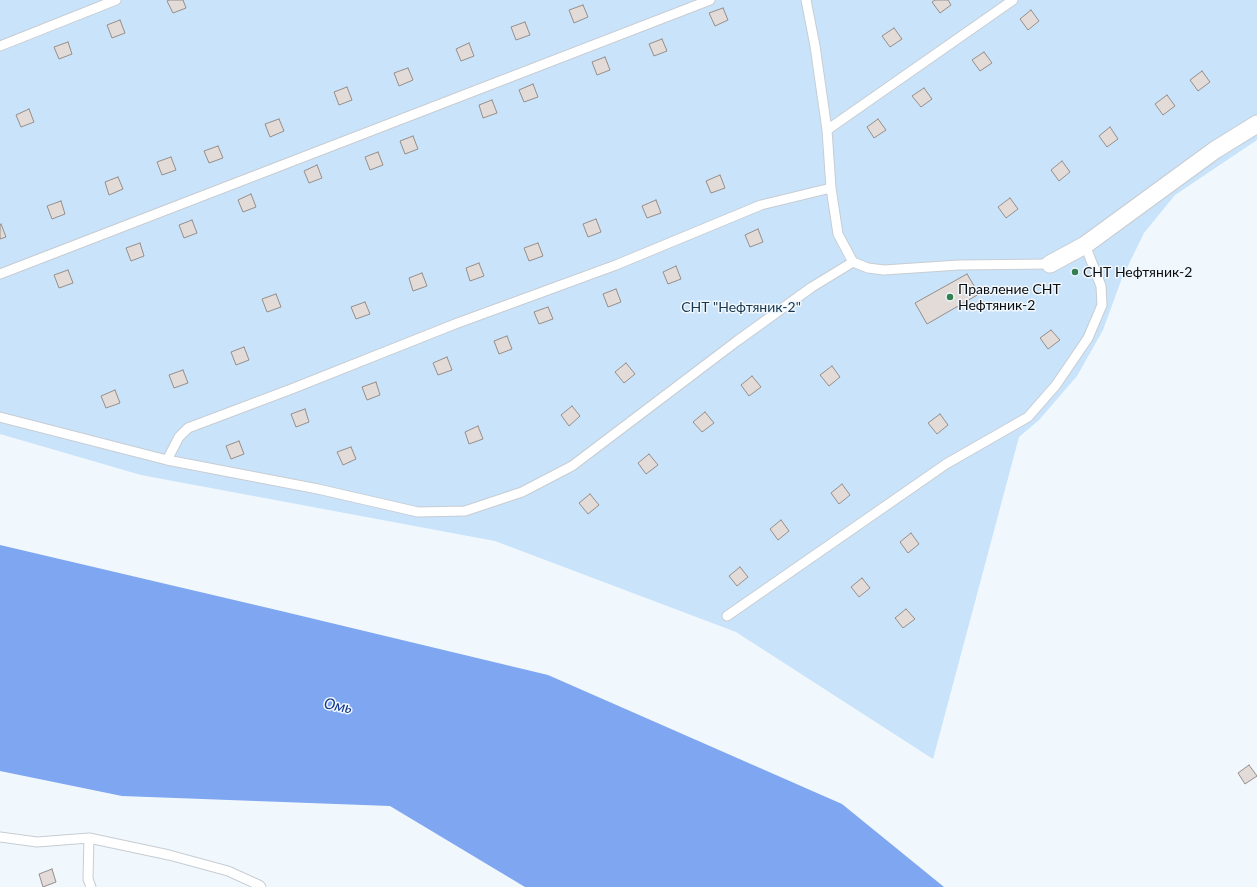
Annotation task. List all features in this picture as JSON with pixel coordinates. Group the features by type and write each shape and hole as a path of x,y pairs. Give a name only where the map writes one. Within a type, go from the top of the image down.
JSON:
{"street":[{"path":"1050,264 1085,245 1215,150 1257,124"}],"lane":[{"path":"0,46 116,0"},
{"path":"0,274 710,0"},
{"path":"806,0 815,46 827,130 831,188 838,234 853,262 868,268 884,270 959,265 1050,264"},
{"path":"827,130 1013,0"},
{"path":"167,460 179,437 188,428 294,388 455,324 616,265 761,205 831,188"},
{"path":"727,616 946,464 1028,417 1056,385 1088,338 1102,305 1101,286 1085,245"},
{"path":"0,417 167,460 318,489 418,512 465,511 522,492 572,466 737,341 812,287 853,262"},
{"path":"0,837 37,842 90,838 169,855 220,869 260,885 261,887"},
{"path":"90,838 88,879 91,887"}],"green space":[{"name":"СНТ \"Нефтяник-2\"","path":"0,0 1257,0 1257,140 1175,195 1144,233 1122,278 1103,330 1077,376 1039,420 1019,437 933,759 736,632 495,541 141,475 0,434"}],"water":[{"name":"Омь","path":"0,545 548,675 842,804 944,887 525,887 390,806 122,796 0,771"}],"building":[{"path":"183,0 186,8 173,13 167,1"},
{"path":"935,0 948,0 951,5 940,13 932,2"},
{"path":"583,5 588,17 574,23 569,10"},
{"path":"723,8 728,20 715,26 709,13"},
{"path":"1031,10 1039,21 1028,30 1020,19"},
{"path":"120,20 125,33 112,38 107,25"},
{"path":"525,22 530,35 516,40 511,27"},
{"path":"894,28 902,39 890,47 882,36"},
{"path":"662,39 667,51 654,56 649,44"},
{"path":"68,42 72,54 59,59 54,47"},
{"path":"469,43 474,56 461,61 456,49"},
{"path":"984,52 992,63 980,71 972,60"},
{"path":"605,57 610,70 597,75 592,62"},
{"path":"408,68 413,80 399,86 394,73"},
{"path":"1202,71 1210,82 1198,91 1190,80"},
{"path":"533,84 538,97 524,102 519,90"},
{"path":"347,87 352,100 339,105 334,92"},
{"path":"924,88 932,99 921,107 912,96"},
{"path":"1167,95 1175,106 1163,115 1155,104"},
{"path":"492,100 497,113 483,118 479,105"},
{"path":"29,109 34,122 21,127 16,115"},
{"path":"279,119 284,131 270,137 265,124"},
{"path":"878,119 886,130 874,138 867,127"},
{"path":"1110,127 1118,139 1107,147 1099,136"},
{"path":"413,136 418,149 405,154 400,141"},
{"path":"218,146 223,158 209,163 204,151"},
{"path":"378,152 383,165 370,170 365,157"},
{"path":"171,157 176,170 162,175 157,162"},
{"path":"1062,161 1070,172 1059,181 1051,170"},
{"path":"317,165 322,178 309,183 304,171"},
{"path":"720,175 725,188 711,193 706,181"},
{"path":"118,177 123,189 109,195 105,182"},
{"path":"251,194 256,207 243,212 238,200"},
{"path":"1010,198 1018,209 1006,218 998,207"},
{"path":"656,200 661,213 647,218 642,206"},
{"path":"61,201 65,214 52,219 47,206"},
{"path":"596,219 601,232 588,237 583,224"},
{"path":"192,220 197,233 184,238 179,225"},
{"path":"1,224 6,237 0,239 0,225"},
{"path":"758,229 763,242 750,247 745,235"},
{"path":"140,243 144,256 131,261 126,248"},
{"path":"538,243 543,256 529,261 524,248"},
{"path":"479,263 484,276 470,281 466,268"},
{"path":"676,266 681,279 668,284 663,272"},
{"path":"68,270 73,283 59,288 54,275"},
{"path":"422,273 427,286 413,291 409,278"},
{"path":"967,274 979,294 927,324 915,303"},
{"path":"616,289 621,302 608,307 603,294"},
{"path":"276,294 281,307 267,312 262,299"},
{"path":"365,302 370,314 356,319 351,307"},
{"path":"548,307 553,319 539,324 534,312"},
{"path":"1051,330 1060,340 1048,349 1040,338"},
{"path":"507,336 512,349 499,354 494,341"},
{"path":"244,347 249,360 236,365 231,352"},
{"path":"447,357 452,370 438,375 433,363"},
{"path":"626,363 635,374 624,383 615,372"},
{"path":"832,366 840,377 829,386 820,375"},
{"path":"183,370 188,383 174,388 169,375"},
{"path":"752,376 761,387 749,396 741,385"},
{"path":"376,382 380,395 367,400 362,387"},
{"path":"115,390 120,403 106,408 101,396"},
{"path":"572,406 580,416 569,426 561,415"},
{"path":"305,409 309,422 296,427 291,414"},
{"path":"705,412 714,423 702,432 693,422"},
{"path":"940,414 948,425 937,434 928,423"},
{"path":"478,426 483,439 469,444 465,432"},
{"path":"239,441 244,454 231,459 226,446"},
{"path":"351,447 356,459 343,465 337,452"},
{"path":"649,454 658,465 646,474 638,463"},
{"path":"842,484 850,495 839,504 831,493"},
{"path":"590,494 599,505 588,514 579,503"},
{"path":"781,520 789,531 778,540 770,529"},
{"path":"911,533 919,544 908,553 900,542"},
{"path":"740,567 748,577 737,586 729,576"},
{"path":"862,578 870,588 859,597 851,587"},
{"path":"906,609 915,619 903,628 895,618"},
{"path":"1249,765 1257,776 1245,784 1238,773"},
{"path":"52,869 56,882 43,887 39,874"}],"place":[{"name":"СНТ Нефтяник-2","path":"1075,272"},
{"name":"Правление СНТ Нефтяник-2","path":"950,297"}]}
